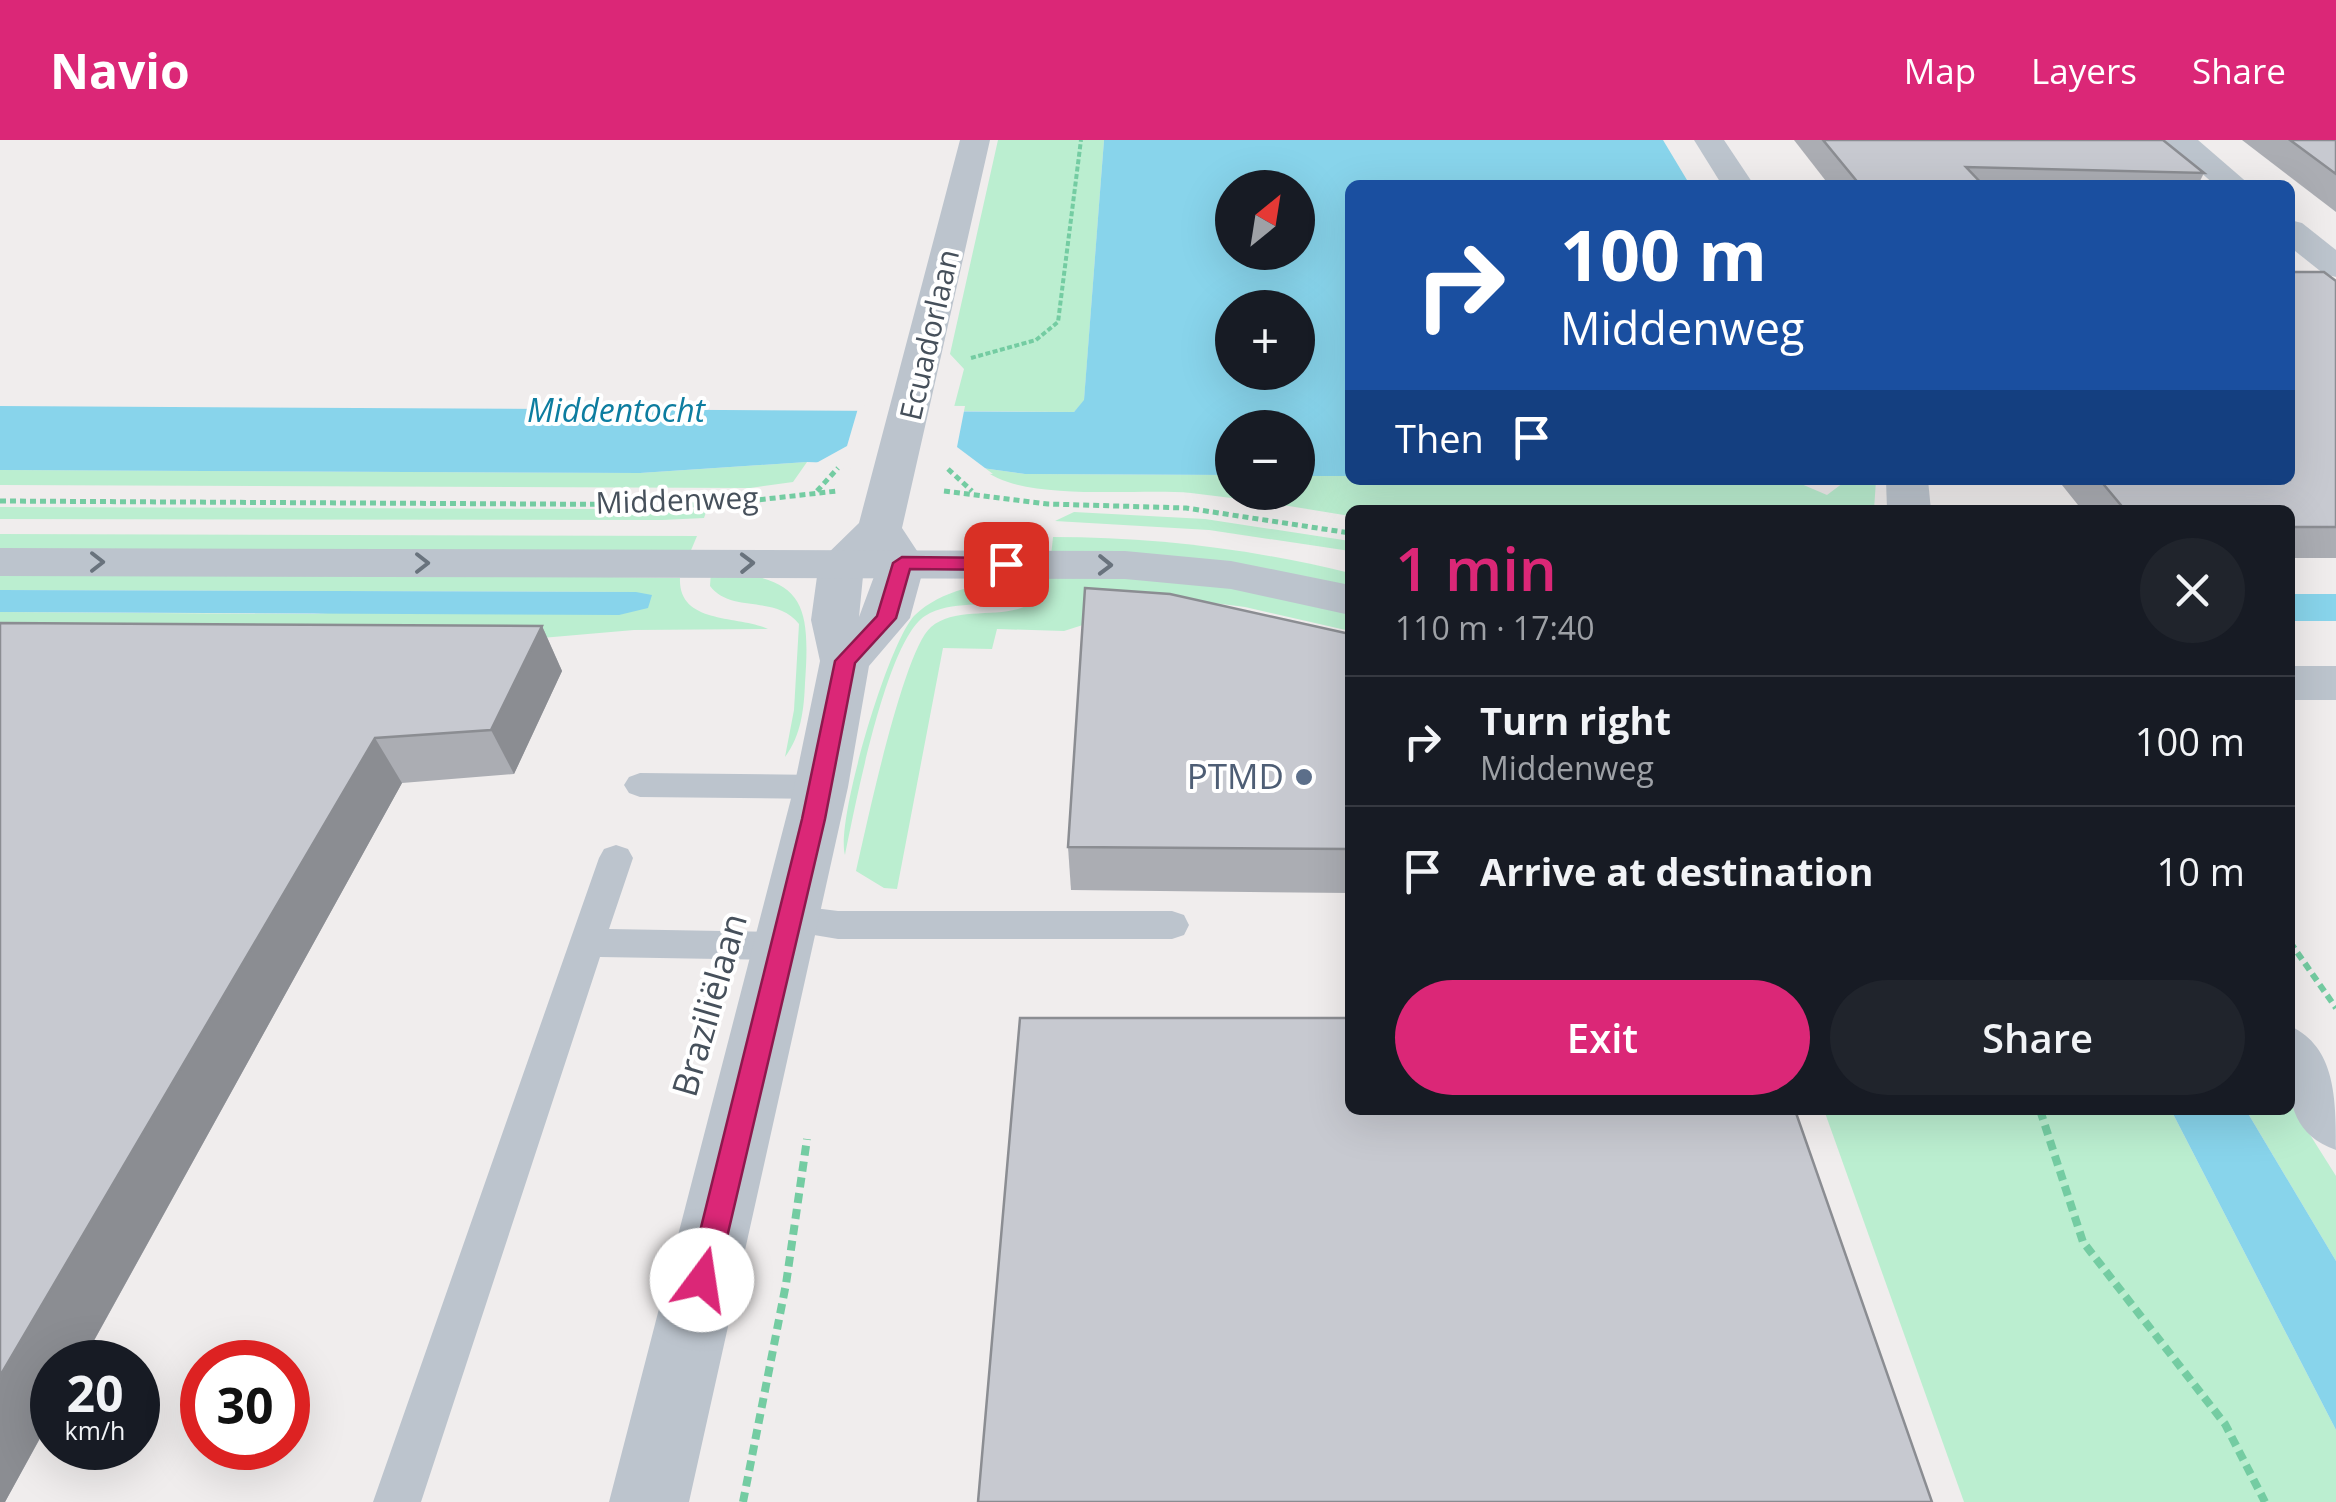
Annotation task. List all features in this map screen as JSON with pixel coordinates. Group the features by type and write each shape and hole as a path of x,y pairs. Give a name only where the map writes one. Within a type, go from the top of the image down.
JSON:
{"street":[{"name":"Ecuadorlaan","path":"892,515 918,381 975,140"},
{"path":"1708,140 1735,180"},
{"path":"2179,140 2228,180"},
{"path":"2295,234 2336,267"},
{"path":"845,661 886,618 892,515"},
{"name":"Middenweg","path":"0,562 842,562 892,515"},
{"name":"Middenweg","path":"892,515 1158,567 1266,581 1345,599"},
{"name":"Middenweg","path":"0,526 590,532 892,515 1047,517 1212,539 1345,565"},
{"name":"Braziliëlaan","path":"648,1502 821,787 845,661 835,620 842,562"},
{"path":"2295,683 2336,683"},
{"path":"2295,1060 2336,1121"}],"lane":[{"path":"640,785 821,787"},
{"path":"397,1502 616,858"},
{"path":"588,942 787,933 838,924 1172,926"}],"path":[{"path":"918,381 1053,330 1058,322 1082,140"},
{"path":"817,491 825,477"},
{"path":"960,478 972,492"},
{"name":"Middenweg","path":"0,501 713,505 817,491 892,515 972,492 1047,517 1186,508 1345,532"},
{"path":"2295,949 2336,1008"},
{"path":"2042,1115 2083,1242 2225,1424 2265,1502"}],"green space":[{"path":"998,140 1104,140 1084,401 1074,412 953,411 964,369 950,354"},
{"path":"807,462 793,482 750,488 0,485 0,470 640,473"},
{"path":"982,468 1025,474 1215,475 1215,496 1080,492 1023,486 999,479"},
{"path":"1315,476 1345,476 1345,485 1804,485 1827,495 1840,485 1876,485 1874,505 1345,505 1345,515 1313,510"},
{"path":"0,507 707,509 704,518 662,520 0,519"},
{"path":"1074,512 1205,519 1345,540 1345,550 1209,530 1055,521"},
{"path":"0,534 697,536 689,555 0,553"},
{"path":"1053,537 1165,542 1277,557 1345,572 1345,589 1051,556"},
{"path":"0,568 680,578 682,593 699,611 768,629 634,630 530,639 0,639 0,612 314,614 636,592 0,590"},
{"path":"711,571 765,579 782,586 802,612 806,631 804,703 798,731 785,757 794,710 799,624 778,609 730,600 719,594 710,586"},
{"path":"1050,575 1172,577 1345,608 1345,630 1245,607 1183,599 1085,613 1089,623 1064,631 997,629 992,649 943,648 897,889 884,888 856,871 887,742 920,643 931,627 945,619 1015,610 1042,593"},
{"path":"1031,578 1015,598 935,611 911,631 897,657 874,727 845,855 848,807 866,732 904,631 915,615 954,592"},
{"path":"2295,1111 2336,1176 2336,1261 2249,1115 2295,1115"},
{"path":"1826,1115 2174,1115 2336,1430 2336,1502 1964,1502"}],"water":[{"name":"Middentocht","path":"1104,140 1663,140 1687,180 1345,180 1345,476 1315,476 1315,410 1215,410 1215,475 1025,474 982,468 807,462 640,473 0,470 0,406 1074,412 1084,400"},
{"path":"0,590 652,595 648,608 619,615 0,612"},
{"path":"2295,594 2336,594 2336,621 2295,621"},
{"path":"2174,1115 2249,1115 2336,1261 2336,1430"}],"pier":[{"path":"859,405 965,406 957,447 993,474 809,467 847,446"}],"building":[{"path":"1823,140 2163,140 2204,173 1966,167 1978,180 1856,180"},
{"path":"2290,140 2336,140 2336,174"},
{"path":"2295,272 2324,272 2336,281 2336,527 2295,527 2295,505 2121,505 2104,485 2295,485"},
{"path":"1085,588 1170,594 1345,633 1345,849 1068,847"},
{"path":"0,623 542,626 491,730 375,738 0,1376"},
{"path":"1020,1018 1345,1018 1345,1115 1797,1115 1932,1502 978,1502"}],"place":[{"name":"PTMD","path":"1304,777"}],"route":[{"path":"702,1280 814,819 845,661 886,618 902,563 1006,564"}]}
